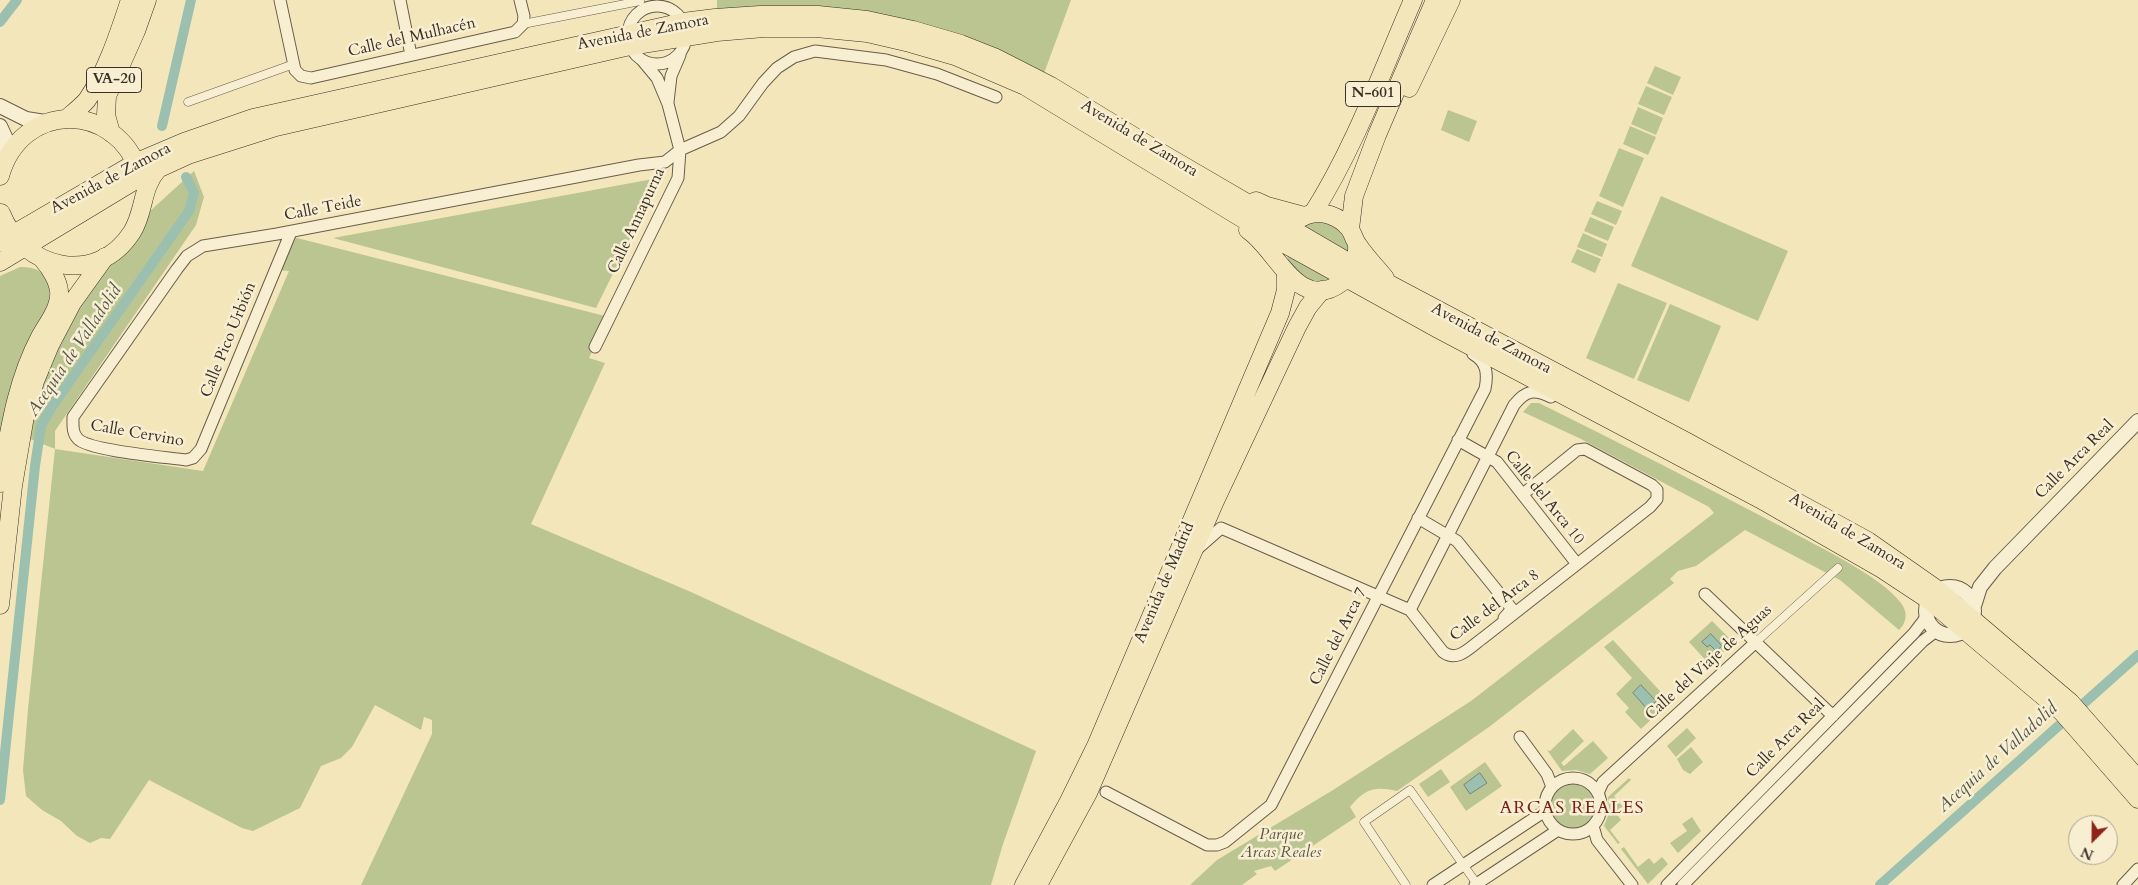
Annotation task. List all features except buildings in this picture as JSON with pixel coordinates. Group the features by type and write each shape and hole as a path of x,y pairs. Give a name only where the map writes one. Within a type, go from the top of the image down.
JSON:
{"main road":[{"name":"VA-20","path":"66,119 86,101 99,78 121,28 130,0"},
{"name":"VA-20","path":"139,169 118,138 106,115 107,96 147,0"},
{"name":"N-601","path":"1309,214 1330,186 1360,123 1413,0"},
{"name":"N-601","path":"1354,237 1354,196 1377,136 1435,0"},
{"path":"1377,136 1392,121 1426,55 1451,0"},
{"name":"Avenida de Zamora","path":"139,169 158,169 188,156 276,127 598,47 636,29 677,25 712,26 760,15 818,15 867,20 932,36 994,57 1027,73 1154,156 1285,235 1351,272 1438,329 1822,533 1882,569 1931,602 1971,618 2066,707 2138,779"},
{"path":"677,25 712,26"},
{"path":"598,47 636,29"},
{"name":"Avenida de Zamora","path":"0,262 8,238 139,169 184,142 253,118 598,47"},
{"path":"0,176 8,155 16,144 29,131 45,122 66,119 87,121 118,138 149,146 206,126 253,118"},
{"path":"1154,156 1194,166 1248,198 1267,206 1338,218 1392,286"},
{"path":"1154,156 1187,193 1251,232 1284,270 1304,288 1322,290 1337,286 1351,272 1354,237"},
{"path":"139,169 143,198"},
{"path":"0,605 13,486 25,416 35,381 50,345 72,303 106,257 120,246 132,232 140,216 143,198 149,182 158,169"},
{"path":"0,211 8,238 43,260 54,277 59,291 58,304 38,340 23,376 12,415 0,483"},
{"path":"1285,235 1309,214"},
{"name":"Avenida de Madrid","path":"1024,885 1069,800 1119,692 1280,313 1286,290 1284,270 1280,256 1285,235"},
{"path":"0,270 19,262 43,260 67,265 80,265 106,257"},
{"name":"Avenida de Zamora","path":"1351,272 1392,286 1868,541 1898,560 1931,602"},
{"name":"Avenida de Madrid","path":"1038,885 1088,793 1215,501 1300,320 1322,290"},
{"name":"Avenida de Zamora","path":"2084,726 2138,799"}],"street":[{"path":"188,102 294,64 280,0"},
{"path":"400,0 411,55"},
{"path":"520,0 524,16 521,26"},
{"path":"636,29 647,62 664,64 670,62 677,25"},
{"name":"Calle Annapurna","path":"668,104 677,25"},
{"name":"Calle del Mulhacén","path":"294,64 295,70 300,76 311,78 515,32 521,26 636,29"},
{"name":"Calle Annapurna","path":"595,347 678,178 680,150 668,104 636,29"},
{"name":"Calle Teide","path":"77,438 73,432 73,417 187,256 203,246 291,232 665,162 680,150 721,132 739,116 763,83 777,68 794,57 815,51 886,60 937,74 996,97"},
{"path":"0,106 26,119 45,122"},
{"path":"0,126 6,139 8,155"},
{"name":"Calle Pico Urbión","path":"193,458 202,449 291,232"},
{"name":"Calle del Arca 7","path":"1106,792 1207,845 1217,845 1225,842 1271,805 1484,389 1487,380 1486,366 1480,358 1464,349 1438,329"},
{"path":"1410,610 1514,404 1521,396 1539,391 1610,427 1651,442"},
{"name":"Calle Arca Real","path":"1971,618 1980,587 1995,568 2138,421"},
{"name":"Calle Cervino","path":"77,438 92,447 186,460 193,458"},
{"name":"Calle del Arca 10","path":"1458,440 1497,462 1577,564"},
{"name":"Calle del Arca 8","path":"1221,528 1410,610 1443,652 1449,657 1456,657 1650,507 1657,499 1657,490 1652,484 1585,449 1577,450 1523,494"},
{"name":"Avenida de Madrid","path":"1215,501 1221,528"},
{"path":"1418,518 1457,541 1512,609 1500,624"},
{"path":"1193,553 1221,528"},
{"name":"Calle del Viaje de Aguas","path":"1597,787 1838,568"},
{"name":"Calle Arca Real","path":"1961,589 1971,586 1995,568"},
{"path":"1946,587 1961,589 1967,594 1971,618 1951,635 1936,631 1932,627 1931,602 1946,587"},
{"path":"1705,594 1833,716"},
{"name":"Calle Arca Real","path":"1667,885 1914,633 1931,602"},
{"name":"Calle Arca Real","path":"1683,885 1923,640 1936,631"},
{"path":"1520,737 1555,785"},
{"path":"1572,778 1597,787 1601,811 1589,829 1571,834 1558,830 1552,825 1545,811 1545,798 1555,785 1572,778"},
{"path":"1406,885 1364,822 1410,790 1476,884 1558,830"},
{"path":"1433,885 1545,811"},
{"path":"1589,829 1632,885"},
{"path":"2123,885 2138,869"}],"green space":[{"path":"717,0 1071,0 1043,76 717,11"},
{"path":"1655,66 1681,77 1673,95 1647,83"},
{"path":"1646,86 1672,97 1664,115 1638,104"},
{"path":"1638,107 1663,118 1656,135 1631,124"},
{"path":"1448,110 1477,121 1469,142 1441,130"},
{"path":"1630,126 1656,137 1648,155 1623,144"},
{"path":"1619,148 1644,158 1623,207 1599,196"},
{"path":"194,171 204,197 196,225 55,431 55,449 28,438 38,398 54,349 77,306 98,277 135,238 149,212"},
{"path":"653,179 656,180 657,184 596,308 333,238"},
{"path":"1661,196 1788,251 1758,321 1631,266"},
{"path":"1597,201 1622,211 1616,225 1591,214"},
{"path":"1590,217 1614,227 1608,241 1584,231"},
{"path":"1315,221 1329,224 1340,230 1347,241 1349,255 1300,226"},
{"path":"1583,233 1607,244 1602,257 1577,247"},
{"path":"289,236 609,317 589,358 605,363 531,524 691,592 1036,751 1003,844 991,885 361,885 432,734 432,720 424,717 421,730 375,705 352,747 341,758 321,766 300,808 253,831 242,828 149,780 110,839 101,838 90,843 77,836 61,821 42,810 26,796 23,770 55,449 203,471 289,271 276,270"},
{"path":"1287,249 1337,278 1332,281 1312,284 1288,262"},
{"path":"1577,249 1601,259 1595,273 1571,262"},
{"path":"20,267 28,267 41,272 45,276 50,294 49,302 16,382 0,435 0,276"},
{"path":"1618,283 1667,303 1634,379 1586,358"},
{"path":"1670,304 1721,326 1689,402 1637,380"},
{"name":"Parque Arcas Reales","path":"1531,403 1539,403 1601,434 1848,562 1879,582 1892,593 1901,603 1906,613 1904,624 1899,630 1840,580 1745,530 1696,566 1678,571 1670,579 1674,583 1489,727 1397,791 1376,789 1360,796 1350,807 1356,817 1275,871 1271,866 1254,871 1257,874 1242,885 1190,885 1217,860 1333,790 1471,701 1714,513 1709,507 1581,439 1523,412"},
{"path":"1712,621 1734,643 1710,665 1689,642"},
{"path":"1613,640 1670,702 1641,729 1625,712 1629,708 1616,694 1632,678 1604,647"},
{"path":"1687,728 1696,738 1676,757 1667,746"},
{"path":"1573,729 1584,741 1561,763 1564,766 1593,741 1608,758 1590,774 1576,770 1562,771 1547,750 1550,751"},
{"path":"1691,747 1703,762 1690,774 1683,770 1677,759"},
{"path":"1485,762 1502,786 1466,811 1450,787"},
{"path":"1441,769 1450,782 1428,797 1419,784"},
{"path":"1629,778 1631,780 1614,796 1623,807 1616,813 1621,820 1610,830 1620,843 1618,844 1604,826 1609,813 1608,797"},
{"path":"1572,784 1585,788 1591,794 1595,807 1591,820 1585,826 1572,830 1559,826 1553,820 1549,807 1553,794 1559,788"},
{"path":"1692,817 1701,831 1678,853 1670,843 1687,831 1682,824"},
{"path":"1624,847 1638,867 1649,858 1654,864 1662,857 1668,864 1648,884 1621,849"}],"shaded area":[{"path":"1711,634 1722,646 1716,651 1710,645 1707,647 1702,642"},
{"path":"1641,685 1656,701 1648,710 1633,693"},
{"path":"1480,773 1487,783 1470,794 1464,785"}],"waterway":[{"path":"0,22 17,0"},
{"name":"Acequia de Valladolid","path":"162,126 191,0"},
{"name":"Acequia de Valladolid","path":"0,800 35,466 41,426 51,408 189,211 194,193 186,177"},
{"name":"Acequia de Valladolid","path":"1880,885 2138,655"}],"district":[{"name":"ARCAS REALES","path":"1572,809"}]}
